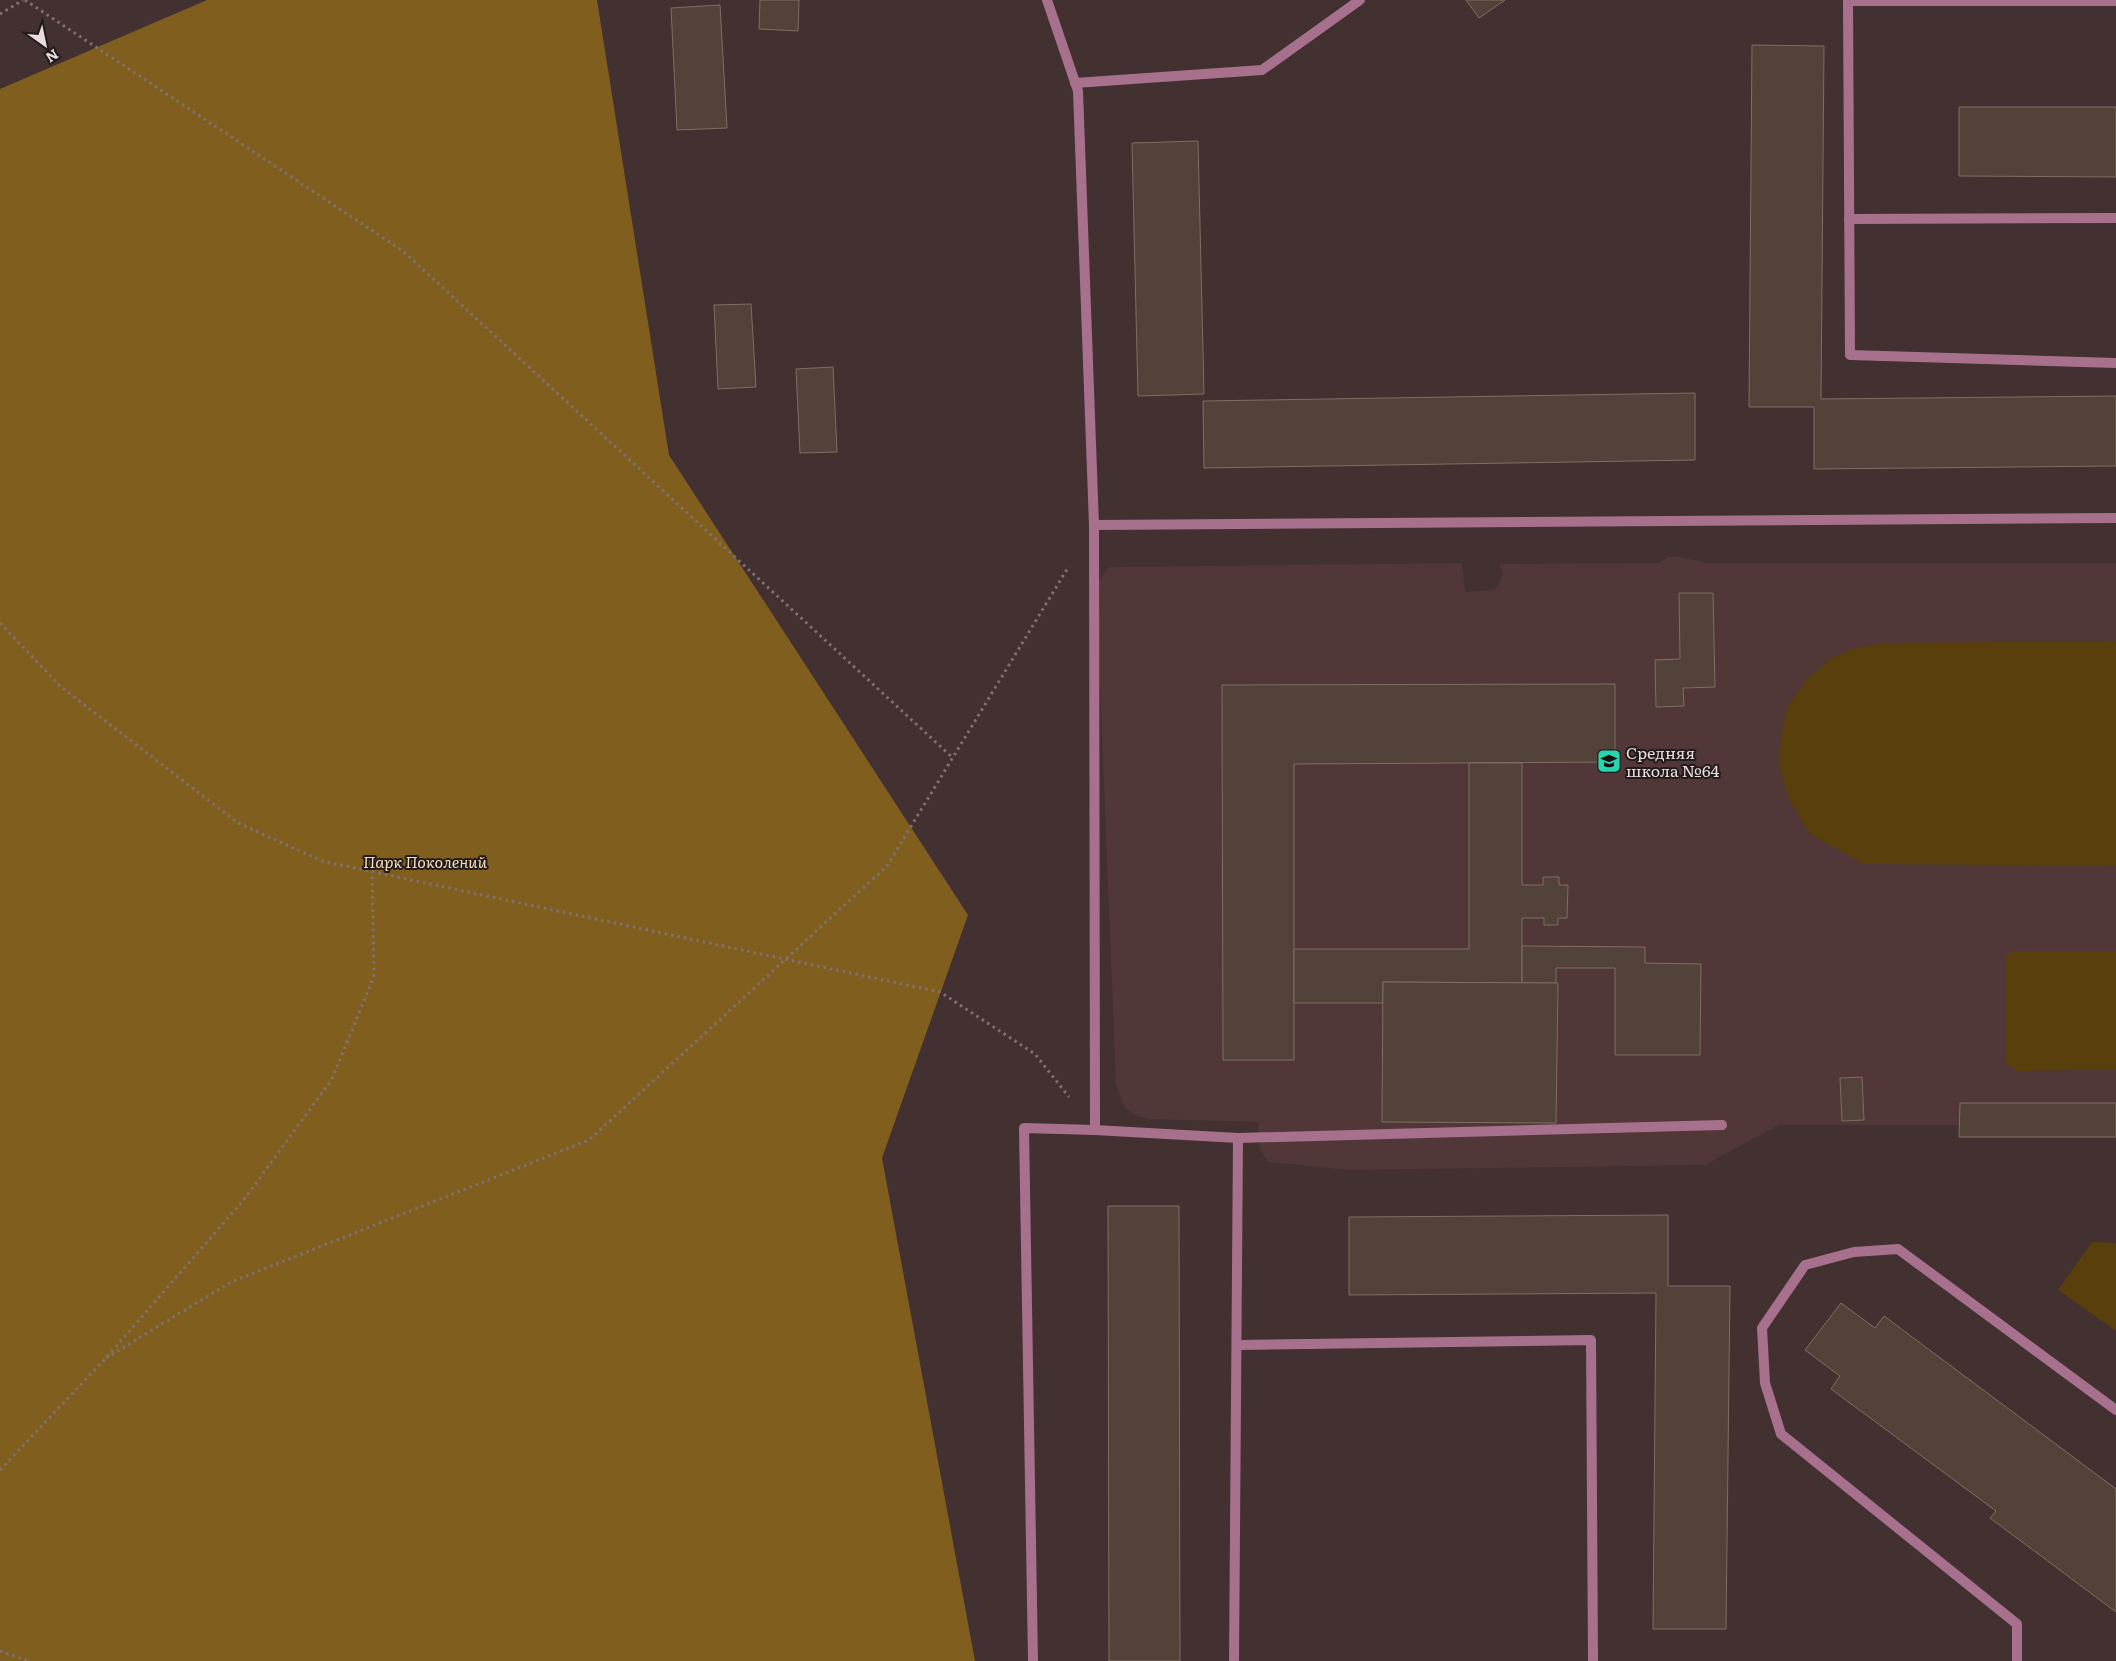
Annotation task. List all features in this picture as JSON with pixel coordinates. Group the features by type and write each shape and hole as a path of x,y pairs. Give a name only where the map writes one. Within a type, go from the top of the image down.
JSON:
{"street":[{"path":"1047,0 1078,91 1094,525 1095,1130"},
{"path":"1075,82 1262,70 1360,0"},
{"path":"2116,0 1848,1 1850,355 2116,363"},
{"path":"1849,219 2116,218"},
{"path":"1094,525 2116,518"},
{"path":"1033,1661 1024,1128 1238,1138 1722,1125"},
{"path":"1234,1661 1238,1138"},
{"path":"2017,1661 2017,1624 1781,1434 1765,1383 1762,1328 1805,1265 1854,1252 1898,1249 2116,1410"},
{"path":"1237,1345 1591,1340 1592,1661"}],"path":[{"path":"0,14 24,0 403,251 953,758"},
{"path":"106,1358 231,1282 589,1140 887,866 1094,525"},
{"path":"0,623 61,687 238,822 322,861 940,992 1035,1054 1095,1130"},
{"path":"0,1470 106,1358 246,1197 332,1078 374,976 372,872"},
{"path":"0,1651 28,1661"}],"shaded area":[{"name":"Средняя школа №64","path":"1667,557 1681,557 1706,563 2116,563 2116,1126 1779,1125 1705,1165 1349,1170 1269,1162 1260,1150 1258,1122 1150,1119 1136,1116 1124,1107 1116,1084 1096,586 1108,567 1462,563 1465,592 1495,590 1503,575 1499,564 1660,563"},
{"path":"2116,641 2116,866 1864,864 1810,834 1789,799 1779,767 1781,735 1787,707 1807,679 1830,659 1855,648 1884,643"},
{"path":"2012,951 2116,951 2116,1069 2016,1071 2005,1062 2005,958"},
{"path":"2092,1242 2116,1243 2116,1331 2058,1290"}],"green space":[{"name":"Парк Поколений","path":"207,0 597,0 669,455 968,915 882,1158 975,1661 0,1661 0,89"}],"building":[{"path":"760,0 799,0 798,31 759,29"},
{"path":"1466,0 1505,0 1479,18"},
{"path":"720,5 727,128 677,130 671,8"},
{"path":"1752,45 1824,46 1821,399 2116,396 2116,466 1814,469 1814,407 1749,407"},
{"path":"1959,107 2116,107 2116,177 1959,176"},
{"path":"1198,141 1204,394 1138,396 1132,143"},
{"path":"751,304 756,387 718,389 714,305"},
{"path":"833,367 837,452 800,453 796,369"},
{"path":"1695,393 1695,460 1204,468 1203,401"},
{"path":"1679,593 1713,593 1715,687 1683,688 1684,706 1656,707 1655,660 1680,659"},
{"path":"1615,684 1615,762 1294,764 1294,1060 1223,1060 1222,685"},
{"path":"1469,763 1522,763 1522,885 1543,885 1543,877 1559,877 1559,885 1568,885 1567,918 1558,918 1558,925 1544,925 1544,918 1522,918 1522,983 1383,982 1383,1003 1294,1003 1294,949 1469,949"},
{"path":"1522,946 1645,947 1645,963 1701,964 1700,1055 1615,1055 1615,968 1556,968 1556,983 1522,983"},
{"path":"1383,982 1558,983 1556,1123 1382,1122"},
{"path":"1862,1077 1864,1120 1842,1121 1840,1078"},
{"path":"1960,1103 2116,1103 2116,1137 1959,1137"},
{"path":"1108,1206 1179,1206 1180,1661 1109,1661"},
{"path":"1668,1215 1668,1286 1730,1286 1726,1629 1653,1629 1656,1293 1349,1295 1349,1217"},
{"path":"1841,1303 1875,1328 1884,1316 2116,1489 2116,1612 1990,1518 1996,1511 1831,1389 1840,1376 1805,1350"}],"place":[{"name":"Средняя школа №64","path":"1609,761"}]}
